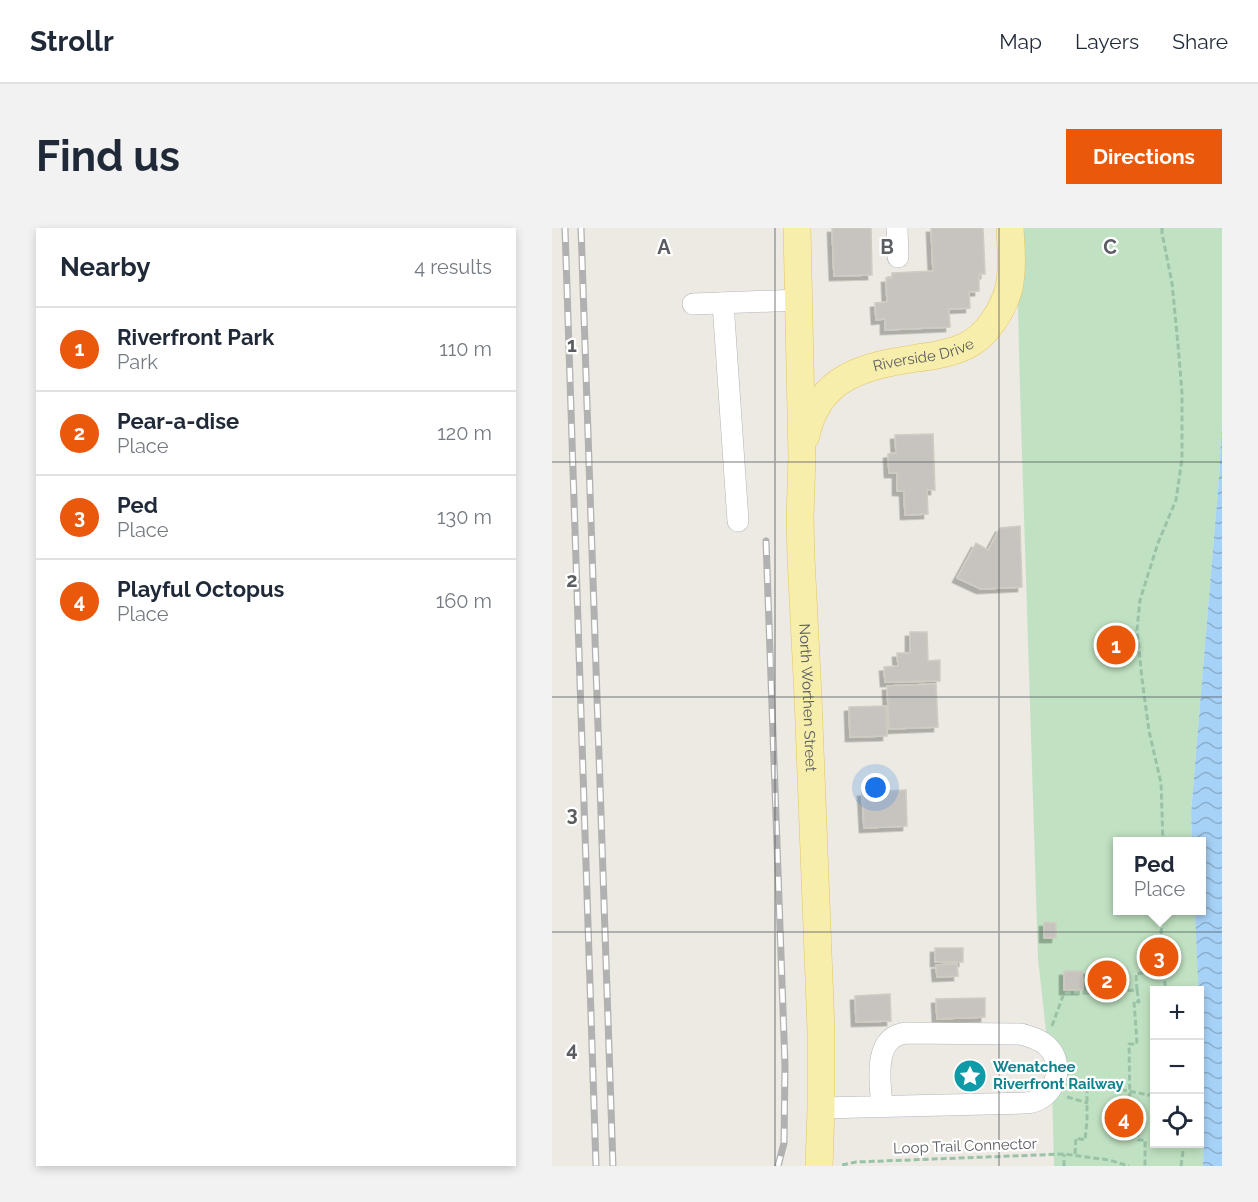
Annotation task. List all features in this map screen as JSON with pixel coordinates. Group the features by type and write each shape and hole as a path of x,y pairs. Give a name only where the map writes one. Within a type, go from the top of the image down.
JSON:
{"main road":[{"name":"North Worthen Street","path":"797,228 802,457 801,548 821,1030 819,1166"},
{"name":"Riverside Drive","path":"802,457 813,415 822,398 833,385 867,368 954,351 967,346 985,331 993,321 1009,288 1010,228"}],"street":[{"path":"897,228 898,257"},
{"path":"693,304 799,300"},
{"path":"723,303 738,520"},
{"path":"821,1108 882,1107 1024,1104 1040,1099 1048,1092 1056,1079 1057,1066 1051,1050 1039,1041 1012,1033 896,1035 888,1042 882,1055 880,1067 882,1107"}],"path":[{"path":"1162,228 1172,283 1178,345 1182,393 1182,459 1176,500 1158,543 1140,600 1137,630 1149,731 1161,783 1163,837"},
{"path":"1163,915 1160,947 1165,986"},
{"path":"1145,1166 1145,1140 1138,1140 1137,1108 1130,1108 1129,1044 1137,1044 1134,1001 1139,1002 1136,974 1163,970"},
{"path":"1039,1041 1052,1028 1064,993 1137,990"},
{"path":"1075,1154 1076,1138 1085,1140 1087,1083 1150,1095"},
{"path":"1181,1166 1183,1148"},
{"path":"1064,1154 1064,1166"},
{"name":"Loop Trail Connector","path":"837,1166 1075,1154 1129,1166"}],"green space":[{"path":"1016,228 1222,228 1222,421 1191,813 1192,837 1113,837 1113,915 1195,915 1199,986 1150,986 1150,1148 1203,1148 1203,1166 1054,1166 1052,1086 1038,958"}],"water":[{"path":"1222,421 1222,1166 1203,1166 1204,986 1198,986 1195,915 1206,915 1206,837 1192,837 1191,813"}],"building":[{"path":"832,228 871,228 872,275 834,276"},
{"path":"931,228 983,228 985,274 979,274 979,291 969,292 970,308 949,309 950,327 885,330 885,319 876,320 875,303 887,302 886,278 892,278 892,273 933,271"},
{"path":"933,434 935,490 927,490 928,514 905,515 904,491 897,491 897,473 889,473 888,454 896,453 895,435"},
{"path":"1020,526 1022,587 981,589 957,578 976,543 988,550 1000,528"},
{"path":"910,632 927,632 928,661 940,660 940,681 885,682 884,667 898,666 897,653 910,653"},
{"path":"936,684 938,727 889,729 887,686"},
{"path":"886,706 887,736 850,737 849,707"},
{"path":"906,790 907,826 864,828 862,792"},
{"path":"1044,922 1056,923 1056,938 1044,938"},
{"path":"935,948 963,948 963,962 935,962"},
{"path":"957,964 958,976 937,977 936,965"},
{"path":"1088,970 1126,970 1126,989 1088,989"},
{"path":"1064,971 1082,971 1083,990 1064,990"},
{"path":"890,994 891,1021 856,1022 855,996"},
{"path":"985,998 985,1017 937,1019 936,999"}],"railway":[{"path":"565,228 596,1166"},
{"path":"581,228 613,1166"},
{"path":"766,541 785,1065 784,1143 778,1166"}],"place":[{"name":"Riverfront Park","path":"1116,645"},
{"name":"Ped","path":"1159,957"},
{"name":"Pear-a-dise","path":"1107,980"},
{"name":"Wenatchee Riverfront Railway","path":"970,1076"},
{"name":"Playful Octopus","path":"1124,1118"}]}
